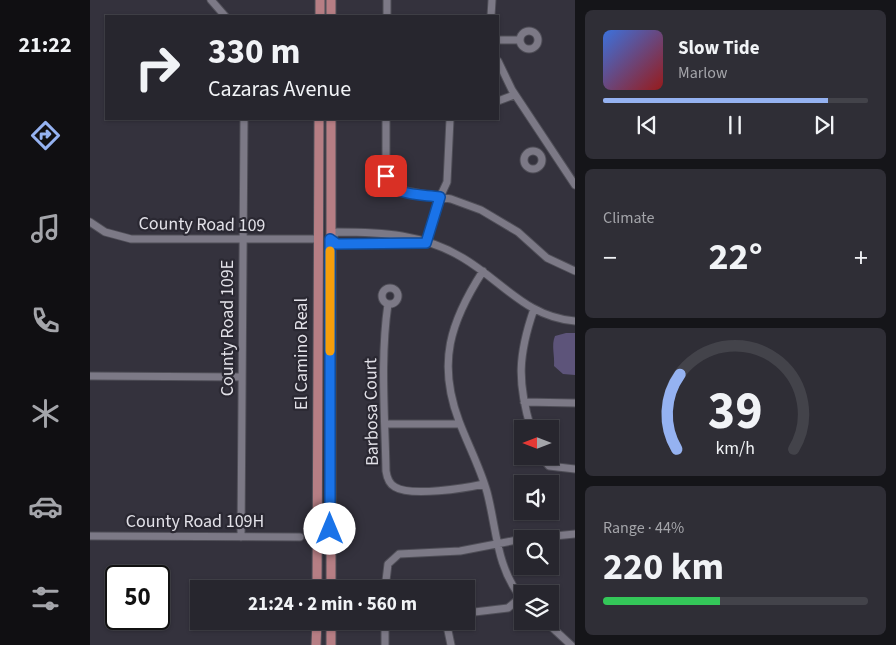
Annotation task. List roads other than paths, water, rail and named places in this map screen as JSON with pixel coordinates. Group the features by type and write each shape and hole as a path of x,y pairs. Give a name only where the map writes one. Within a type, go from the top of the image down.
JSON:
{"main road":[{"path":"320,0 320,15"},
{"path":"331,15 332,0"},
{"name":"El Camino Real","path":"317,580 319,120"},
{"name":"El Camino Real","path":"331,120 331,580"},
{"path":"318,239 330,239"},
{"path":"316,630 316,645"},
{"path":"331,630 331,645"}],"street":[{"path":"210,0 224,15"},
{"path":"387,0 387,15"},
{"path":"491,15 492,0"},
{"path":"499,40 520,40"},
{"path":"499,63 514,94 575,185"},
{"path":"499,100 514,94"},
{"name":"County Road 109E","path":"241,537 244,120"},
{"path":"386,120 386,176 391,186 399,192 440,197 466,203 493,216 518,232 547,258 575,271"},
{"path":"426,243 449,173 450,120"},
{"path":"540,155 550,148"},
{"name":"County Road 109","path":"90,222 105,232 125,238 318,239"},
{"path":"426,243 337,244 330,239 337,232 386,232 426,243 461,256 514,298 534,309 556,318 575,321"},
{"path":"483,272 460,309 449,343 448,377 453,405 460,424 469,440 484,484 496,545 505,571 514,585"},
{"name":"Barbosa Court","path":"388,304 385,328 386,471 390,482 397,489 444,490 484,484"},
{"path":"529,420 524,402 520,363 534,309"},
{"path":"90,376 242,377"},
{"path":"524,402 575,403"},
{"path":"386,424 460,424"},
{"path":"548,465 575,469"},
{"path":"559,536 575,534"},
{"name":"County Road 109H","path":"90,536 300,537"},
{"path":"387,580 388,564 399,554 460,551 514,541"},
{"path":"475,613 508,608 514,604"},
{"path":"385,630 385,645"},
{"path":"448,630 451,645"},
{"path":"555,630 571,645"}]}
